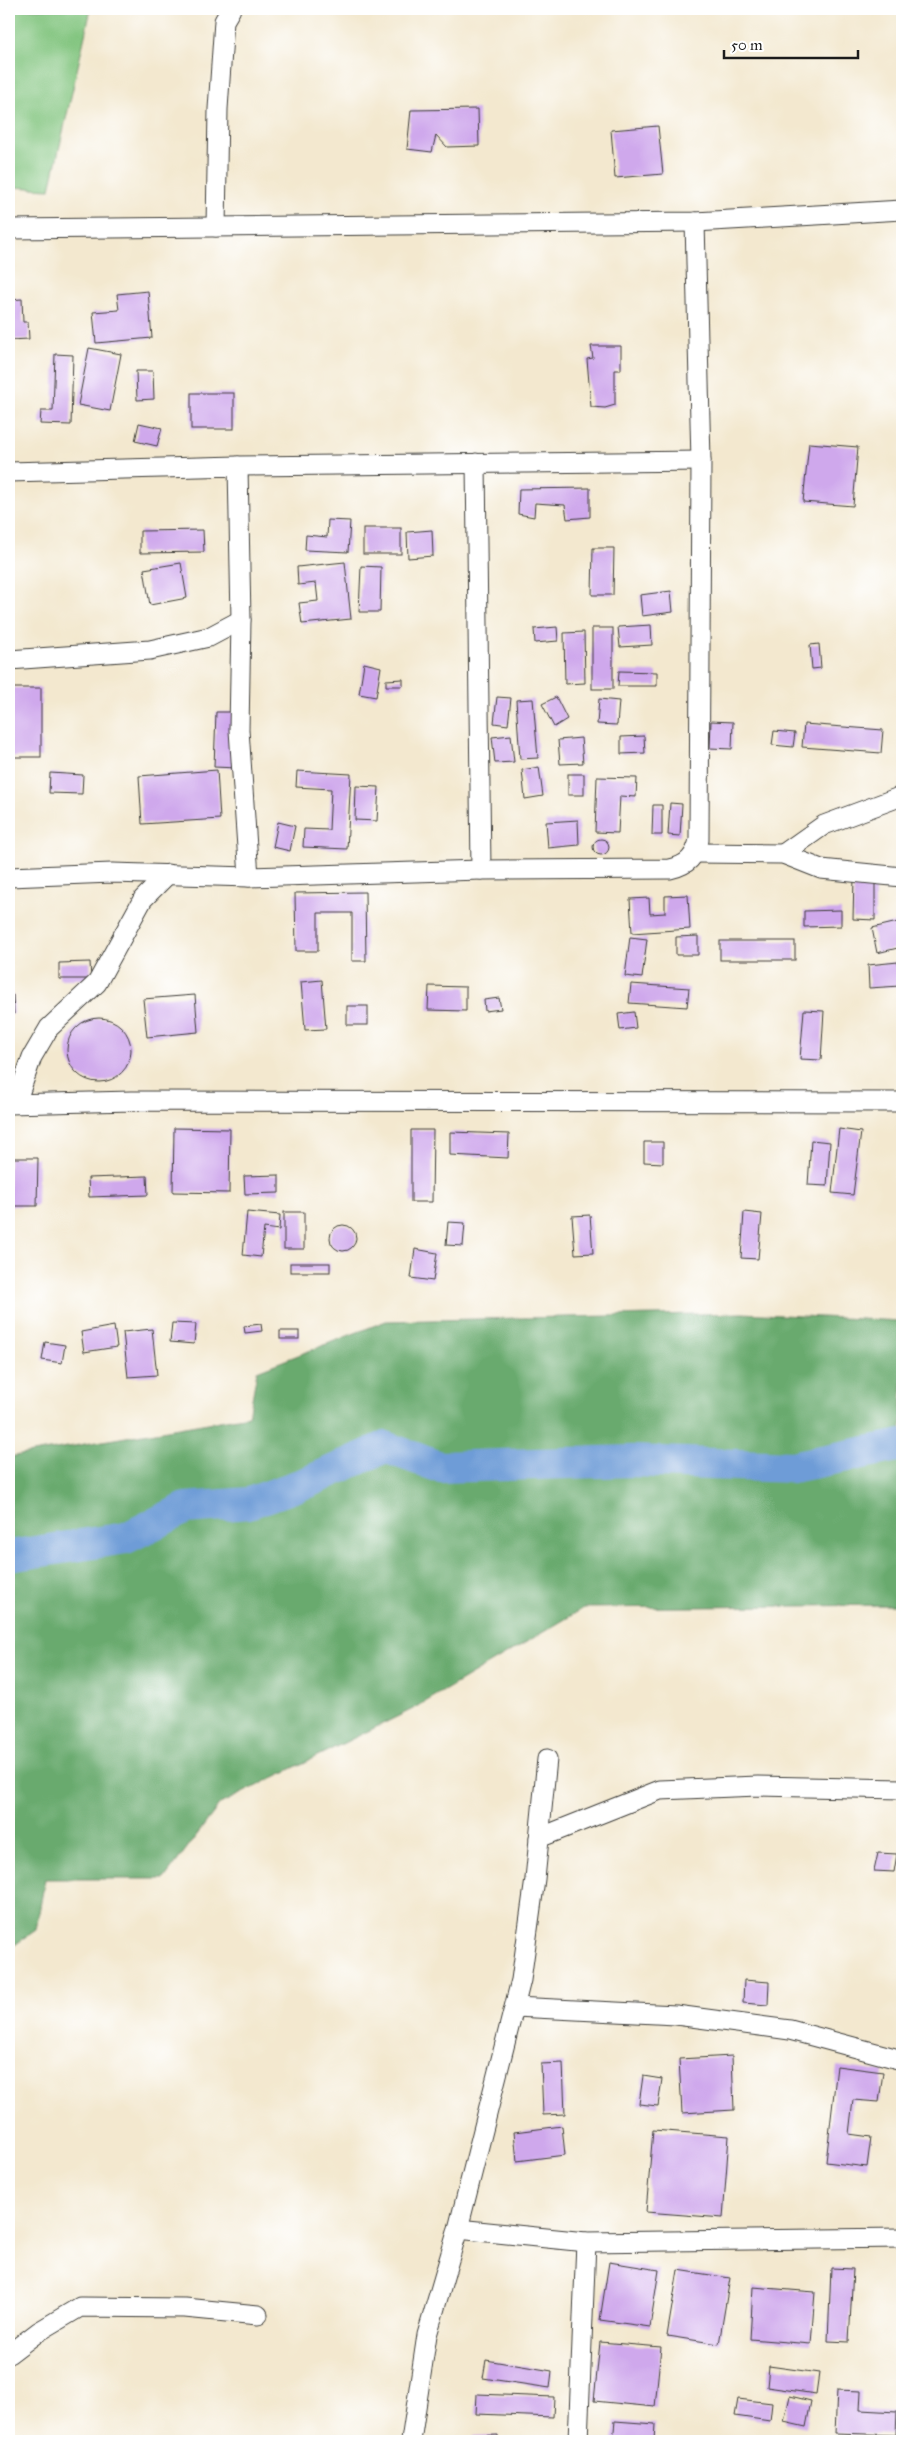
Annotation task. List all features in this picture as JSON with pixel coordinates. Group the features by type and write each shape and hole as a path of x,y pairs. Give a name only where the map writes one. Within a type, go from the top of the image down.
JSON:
{"street":[{"path":"216,227 218,109 224,21 231,9"},
{"path":"9,230 695,222 902,210"},
{"path":"9,877 112,873 249,877 481,870 670,868 682,866 696,853 700,840 701,462 695,222"},
{"path":"9,472 238,466 701,462"},
{"path":"476,463 481,870"},
{"path":"238,466 241,620 239,730 249,877"},
{"path":"9,660 150,650 209,637 241,620"},
{"path":"783,854 824,825 902,796"},
{"path":"696,853 783,854 821,869 902,877"},
{"path":"168,874 143,899 97,983 49,1028 32,1057 12,1104 132,1101 902,1102"},
{"path":"411,2441 428,2335 458,2229 521,1980 547,1759"},
{"path":"539,1838 660,1790 758,1786 902,1789"},
{"path":"515,2007 676,2015 790,2030 902,2060"},
{"path":"458,2229 586,2242 902,2238"},
{"path":"578,2441 586,2242"},
{"path":"9,2354 38,2332 80,2307 185,2308 258,2315"}],"green space":[{"path":"9,9 91,9 50,189 9,187"},
{"path":"742,1313 902,1321 902,1605 584,1608 415,1708 220,1804 164,1879 45,1879 36,1930 9,1949 9,1457 249,1416 257,1371 386,1321"}],"building":[{"path":"478,109 479,146 447,147 436,135 432,152 407,149 411,110"},
{"path":"658,126 663,174 615,178 611,130"},
{"path":"148,291 152,338 96,343 93,312 119,310 117,294"},
{"path":"22,299 23,322 28,322 29,339 9,340 9,300"},
{"path":"591,346 621,346 621,370 615,370 615,405 605,408 591,407 587,359 593,358"},
{"path":"89,348 121,354 110,411 78,405"},
{"path":"55,354 73,355 71,425 40,424 41,411 53,411"},
{"path":"136,371 153,371 154,399 137,400"},
{"path":"191,393 234,393 234,429 191,429"},
{"path":"139,423 162,428 157,446 135,441"},
{"path":"809,443 858,447 853,506 803,502"},
{"path":"590,488 590,517 567,519 565,505 535,503 534,517 518,514 519,489"},
{"path":"328,520 350,521 348,552 305,550 306,535 327,537"},
{"path":"363,528 401,528 401,554 363,554"},
{"path":"203,530 204,552 140,553 140,531"},
{"path":"432,530 433,556 408,558 407,532"},
{"path":"593,548 614,548 613,595 592,595"},
{"path":"345,562 351,619 302,624 299,603 318,601 316,583 298,585 297,567"},
{"path":"181,563 187,598 150,605 144,569"},
{"path":"361,566 381,567 380,612 359,612"},
{"path":"671,591 673,612 642,616 640,595"},
{"path":"651,625 652,645 620,647 618,627"},
{"path":"557,627 558,641 535,643 534,629"},
{"path":"592,628 613,628 613,689 592,689"},
{"path":"584,632 585,683 565,684 564,633"},
{"path":"819,644 821,668 812,669 810,645"},
{"path":"364,663 381,667 376,697 359,694"},
{"path":"619,671 657,672 657,686 618,686"},
{"path":"403,679 403,686 386,686 386,680"},
{"path":"9,688 41,688 41,757 9,757"},
{"path":"497,697 511,698 508,725 494,723"},
{"path":"556,697 567,719 554,727 542,704"},
{"path":"533,699 538,758 520,759 516,700"},
{"path":"599,699 619,701 617,725 597,724"},
{"path":"216,712 237,712 237,768 214,767"},
{"path":"711,721 733,722 732,749 710,748"},
{"path":"804,724 883,730 881,753 802,747"},
{"path":"774,731 795,733 793,747 772,745"},
{"path":"511,735 514,762 495,763 492,737"},
{"path":"644,736 645,753 621,754 621,737"},
{"path":"581,738 583,763 560,764 558,740"},
{"path":"539,767 543,796 525,799 522,770"},
{"path":"217,770 220,819 142,824 139,776"},
{"path":"297,771 351,774 347,849 303,847 304,829 329,830 331,789 296,787"},
{"path":"50,773 83,775 82,794 49,793"},
{"path":"568,774 584,774 584,795 568,795"},
{"path":"597,777 637,778 636,797 620,796 618,833 595,832"},
{"path":"356,786 379,787 377,821 355,820"},
{"path":"670,803 682,804 680,836 668,835"},
{"path":"653,805 662,805 662,835 652,835"},
{"path":"578,820 579,845 548,848 546,822"},
{"path":"278,822 295,826 290,851 273,847"},
{"path":"601,839 609,847 601,855 593,847"},
{"path":"854,877 875,877 875,920 853,919"},
{"path":"365,892 366,961 352,961 352,913 318,913 318,951 296,951 295,893"},
{"path":"688,895 690,929 632,933 630,899 649,898 650,914 665,913 665,896"},
{"path":"841,910 841,926 804,927 804,911"},
{"path":"902,921 902,947 877,953 872,928"},
{"path":"698,936 698,955 676,955 676,937"},
{"path":"630,937 647,939 642,978 625,976"},
{"path":"720,941 795,941 795,960 720,960"},
{"path":"90,962 91,979 59,979 59,963"},
{"path":"898,962 900,986 869,988 868,965"},
{"path":"322,980 326,1029 305,1030 301,982"},
{"path":"631,984 689,988 687,1007 629,1003"},
{"path":"429,986 466,987 466,1011 428,1010"},
{"path":"13,995 14,1014 9,1014 9,996"},
{"path":"195,995 198,1032 147,1037 143,999"},
{"path":"499,998 501,1009 485,1011 484,1000"},
{"path":"347,1006 368,1006 368,1025 347,1025"},
{"path":"804,1010 824,1011 821,1060 800,1059"},
{"path":"634,1012 636,1028 620,1030 618,1014"},
{"path":"99,1018 111,1020 122,1027 129,1038 131,1050 129,1062 122,1073 111,1080 99,1082 87,1080 76,1073 69,1062 67,1050 69,1038 76,1027 87,1020"},
{"path":"174,1128 230,1129 229,1193 173,1192"},
{"path":"839,1129 861,1132 853,1195 832,1193"},
{"path":"411,1130 433,1130 432,1202 411,1202"},
{"path":"450,1132 509,1134 508,1158 450,1155"},
{"path":"811,1140 830,1142 827,1186 808,1185"},
{"path":"644,1142 663,1142 663,1163 644,1162"},
{"path":"9,1158 38,1158 37,1206 9,1206"},
{"path":"279,1175 279,1193 245,1194 244,1176"},
{"path":"147,1176 148,1195 89,1197 88,1178"},
{"path":"247,1212 280,1215 279,1230 264,1228 261,1257 243,1255"},
{"path":"284,1212 304,1212 304,1249 284,1249"},
{"path":"744,1212 762,1214 758,1259 741,1258"},
{"path":"590,1215 593,1253 575,1254 572,1216"},
{"path":"448,1222 465,1223 463,1246 446,1245"},
{"path":"343,1225 353,1228 356,1238 353,1248 343,1251 333,1248 330,1238 333,1228"},
{"path":"415,1249 437,1253 433,1281 411,1278"},
{"path":"290,1263 330,1263 330,1272 290,1272"},
{"path":"172,1323 196,1324 194,1344 170,1342"},
{"path":"261,1324 262,1331 245,1333 244,1326"},
{"path":"114,1326 117,1347 84,1352 81,1332"},
{"path":"152,1329 157,1375 128,1377 123,1332"},
{"path":"280,1331 299,1331 299,1339 280,1339"},
{"path":"45,1342 65,1345 62,1363 42,1360"},
{"path":"878,1853 897,1854 894,1872 874,1871"},
{"path":"744,1980 769,1982 768,2005 743,2003"},
{"path":"732,2056 734,2110 682,2113 679,2059"},
{"path":"563,2063 565,2114 543,2115 541,2064"},
{"path":"837,2066 883,2072 879,2102 853,2100 849,2134 871,2137 867,2167 826,2162"},
{"path":"643,2076 662,2079 658,2106 639,2104"},
{"path":"562,2126 565,2155 517,2161 514,2132"},
{"path":"653,2130 729,2136 723,2218 646,2212"},
{"path":"609,2262 659,2270 650,2327 600,2320"},
{"path":"831,2268 853,2269 849,2342 828,2341"},
{"path":"678,2270 730,2278 719,2344 667,2336"},
{"path":"753,2287 815,2292 811,2344 750,2339"},
{"path":"901,2324 902,2354 899,2354"},
{"path":"600,2342 661,2347 655,2407 594,2401"},
{"path":"486,2360 552,2371 550,2388 483,2378"},
{"path":"769,2366 819,2373 816,2394 767,2387"},
{"path":"837,2390 861,2391 860,2410 897,2412 896,2435 835,2433"},
{"path":"477,2394 554,2397 553,2417 476,2414"},
{"path":"790,2396 811,2401 806,2427 784,2422"},
{"path":"738,2399 772,2403 770,2421 735,2416"},
{"path":"615,2421 655,2424 654,2441 613,2441"},
{"path":"498,2435 498,2441 473,2441 473,2436"}],"waterway":[{"path":"9,1556 126,1538 186,1508 249,1503 308,1482 385,1447 440,1467 632,1461 792,1467 902,1445"}]}
